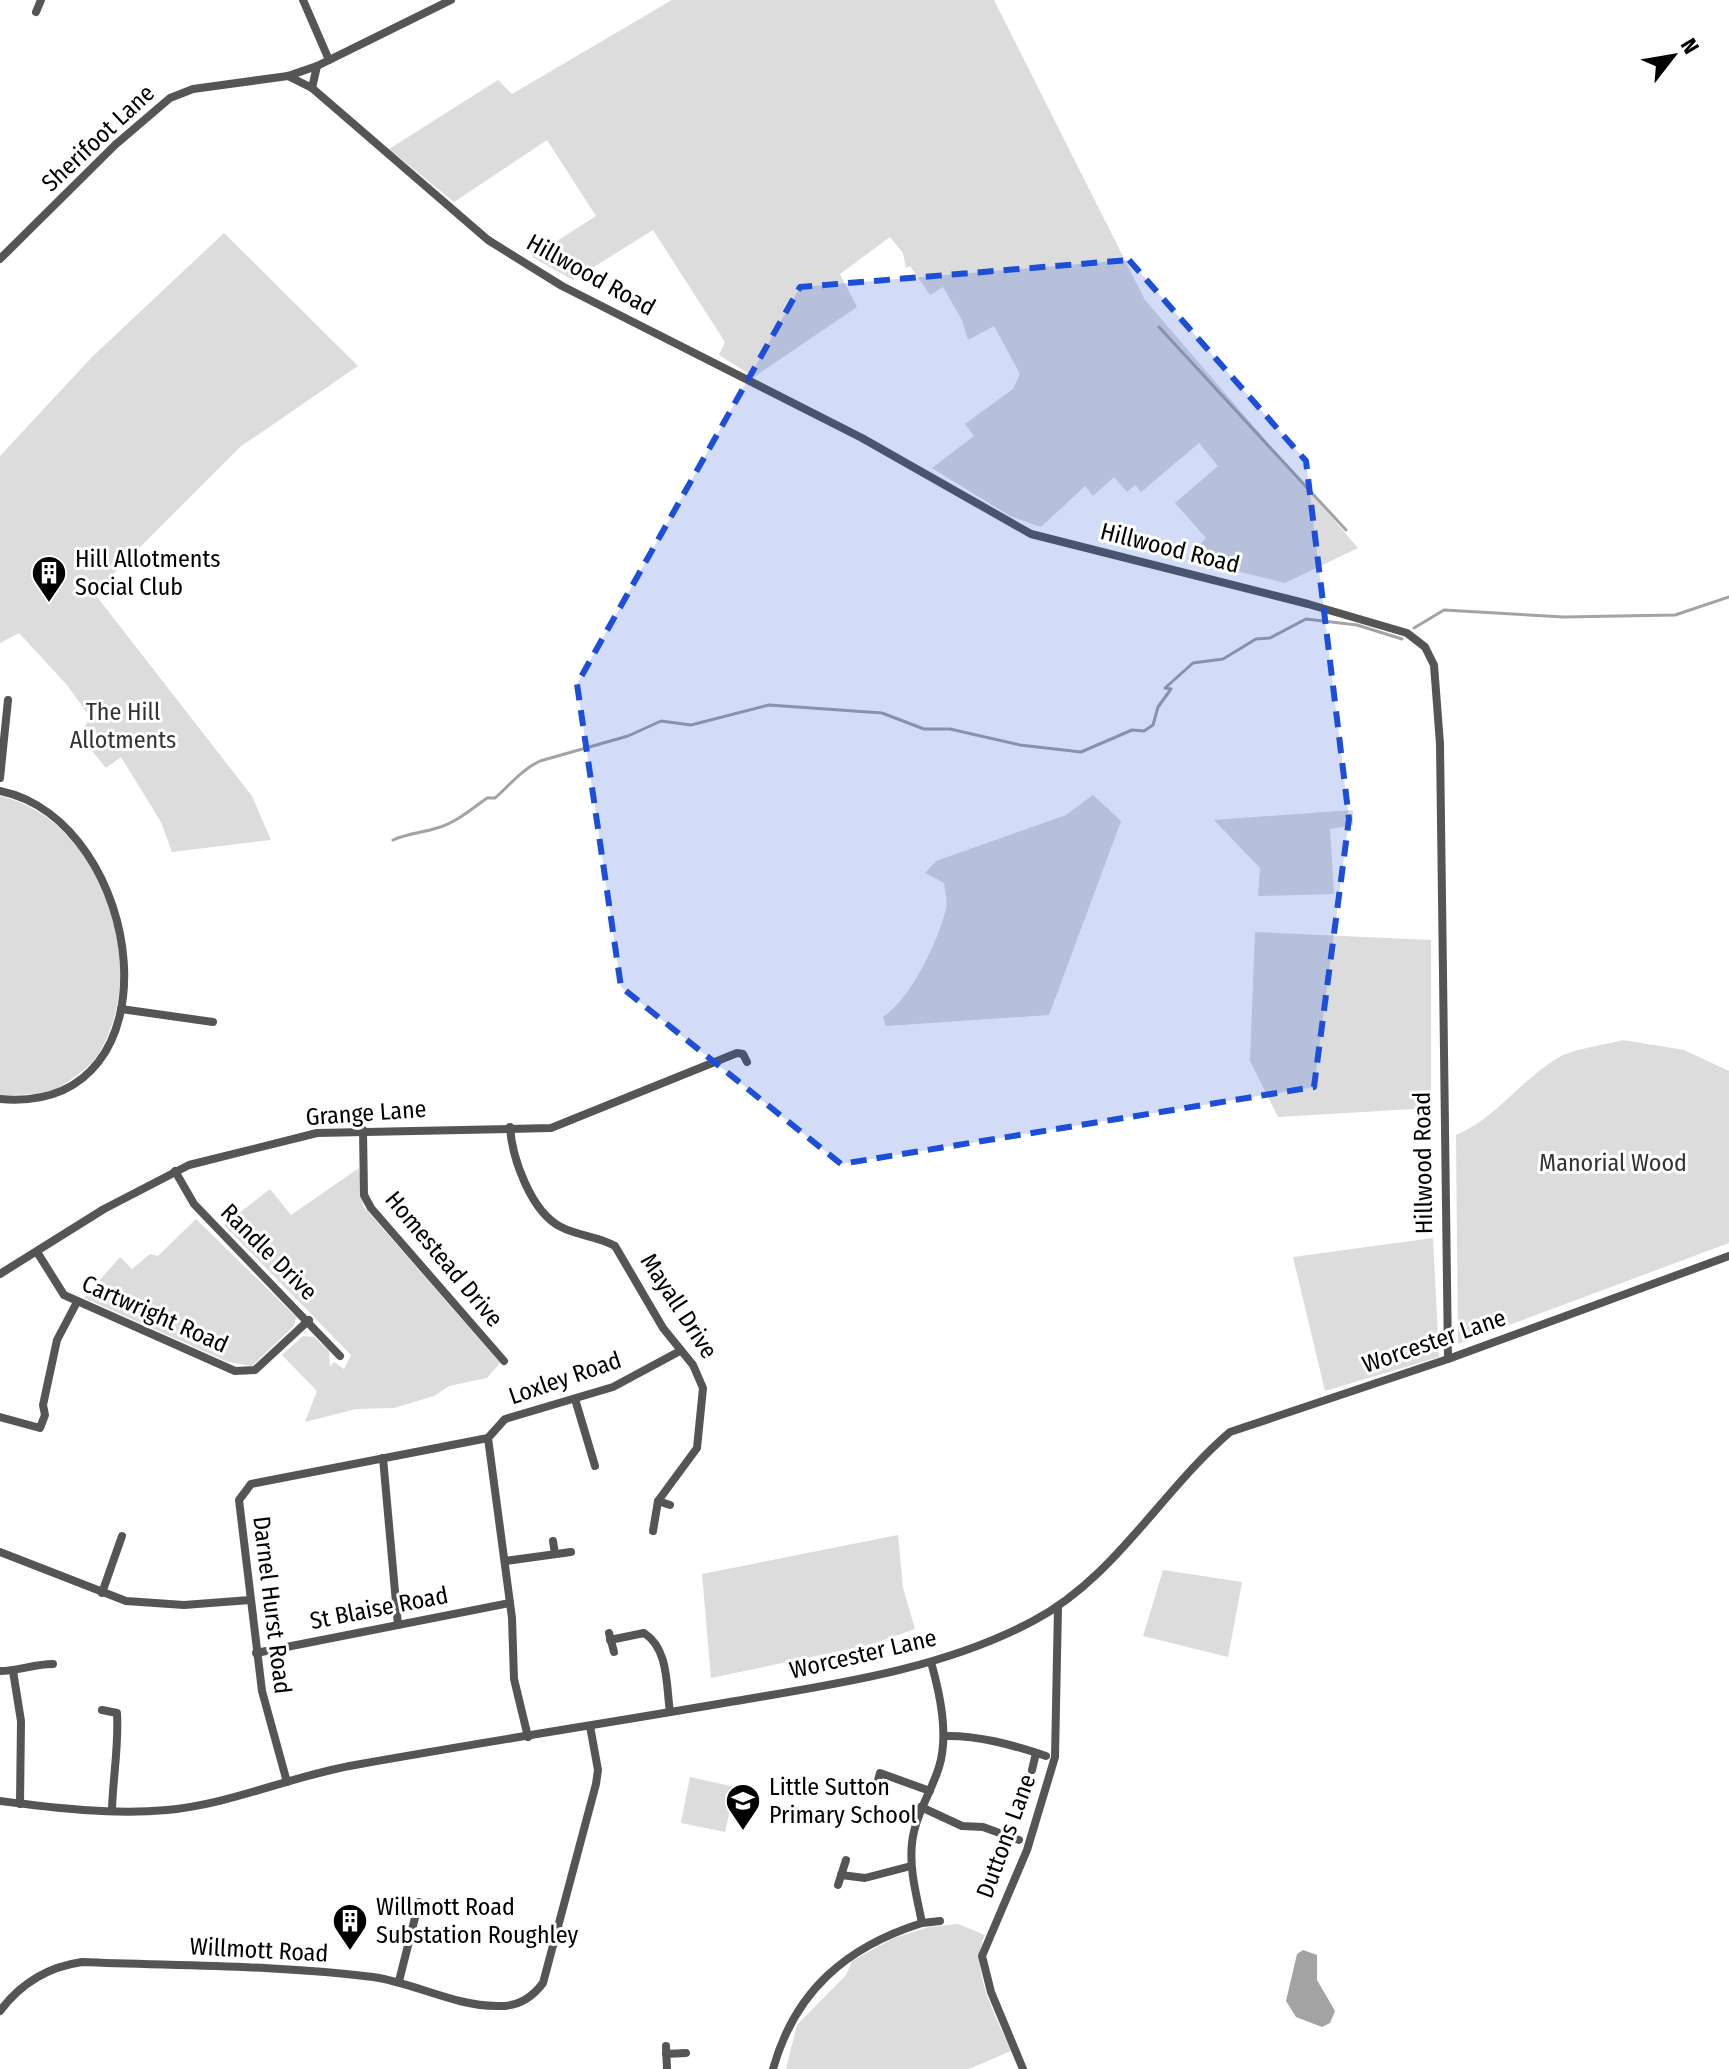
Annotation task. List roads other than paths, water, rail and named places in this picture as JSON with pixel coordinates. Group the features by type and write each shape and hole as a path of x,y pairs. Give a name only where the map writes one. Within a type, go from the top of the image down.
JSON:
{"street":[{"path":"36,12 41,0"},
{"path":"303,0 329,60"},
{"name":"Sherifoot Lane","path":"0,259 123,137 170,98 193,89 288,76 317,66 451,0"},
{"path":"312,88 317,66"},
{"name":"Hillwood Road","path":"288,76 312,88 488,240 562,286 862,438 1031,534 1321,607 1375,622 1419,641 1434,665 1440,744 1448,1359"},
{"path":"0,778 8,700"},
{"path":"0,791 42,808 75,837 92,861 110,896 119,927 124,971 121,1009 106,1051 85,1077 48,1098 0,1099"},
{"path":"121,1009 213,1022"},
{"name":"Grange Lane","path":"0,1274 104,1209 175,1171 275,1141 363,1130 551,1128 737,1053 743,1054 747,1062"},
{"name":"Mayall Drive","path":"510,1127 511,1145 536,1202 560,1227 615,1246 680,1351 700,1377 701,1434 697,1448 658,1501 653,1531"},
{"name":"Homestead Drive","path":"363,1130 364,1195 371,1208 504,1361"},
{"name":"Randle Drive","path":"175,1171 194,1204 309,1320 340,1356"},
{"name":"Cartwright Road","path":"37,1252 52,1281 64,1295 235,1371 255,1370 309,1320"},
{"name":"Worcester Lane","path":"0,1801 165,1811 355,1764 815,1688 931,1662 1030,1623 1058,1607 1099,1573 1206,1452 1230,1432 1448,1359 1729,1256"},
{"path":"0,1417 40,1428 45,1415 43,1405 57,1340 77,1302"},
{"name":"Loxley Road","path":"488,1438 505,1419 613,1387 680,1351"},
{"path":"575,1399 586,1454 595,1466"},
{"path":"488,1438 510,1603 511,1661 528,1737"},
{"name":"Darnel Hurst Road","path":"287,1782 264,1704 256,1653 239,1500 242,1491 251,1484 488,1438"},
{"path":"383,1458 398,1625"},
{"path":"658,1501 670,1505"},
{"path":"102,1593 122,1536"},
{"path":"553,1541 555,1554"},
{"path":"0,1552 102,1593 153,1604 250,1600"},
{"path":"505,1561 571,1552"},
{"name":"St Blaise Road","path":"256,1653 510,1603"},
{"name":"Duttons Lane","path":"1023,2069 991,1992 982,1956 1027,1850 1055,1757 1058,1607"},
{"path":"614,1652 610,1636 644,1633 655,1640 662,1652 670,1712"},
{"path":"922,1923 911,1866 913,1834 943,1754 944,1736 931,1662"},
{"path":"0,1671 13,1671 32,1664 53,1664"},
{"path":"13,1671 21,1721 20,1804"},
{"path":"102,1710 117,1713 119,1740 114,1750 112,1809"},
{"name":"Willmott Road","path":"0,2011 31,1980 58,1967 82,1962 302,1971 399,1981 456,1999 494,2006 513,2006 527,2000 543,1983 596,1784 598,1770 590,1726"},
{"path":"944,1736 975,1735 990,1743 1046,1756"},
{"path":"1032,1770 1036,1753"},
{"path":"875,1791 880,1773 930,1791"},
{"path":"921,1807 962,1826 983,1827 1014,1838 1006,1847"},
{"path":"838,1885 846,1860"},
{"path":"841,1875 865,1878 911,1866"},
{"path":"399,1981 419,1902"},
{"path":"773,2069 788,2026 811,1993 842,1961 875,1940 922,1923 940,1921"},
{"path":"667,2069 666,2050 686,2053"}],"waterway":[{"path":"1159,327 1346,530"},
{"path":"1414,628 1444,610 1564,617 1675,615 1729,597"},
{"path":"393,840 450,823 487,798 495,798 521,773 540,761 628,736 661,721 691,725 769,705 882,713 924,729 950,729 1020,745 1081,752 1132,730 1144,731 1153,725 1158,707 1171,689 1165,688 1193,663 1223,659 1256,639 1270,638 1306,619 1357,625 1402,639"}],"place":[{"name":"Hill Allotments Social Club","path":"49,604"},
{"name":"Little Sutton Primary School","path":"743,1832"},
{"name":"Willmott Road Substation Roughley","path":"350,1952"}],"park label":[{"name":"The Hill Allotments","path":"123,726"},
{"name":"Manorial Wood","path":"1613,1163"}]}
